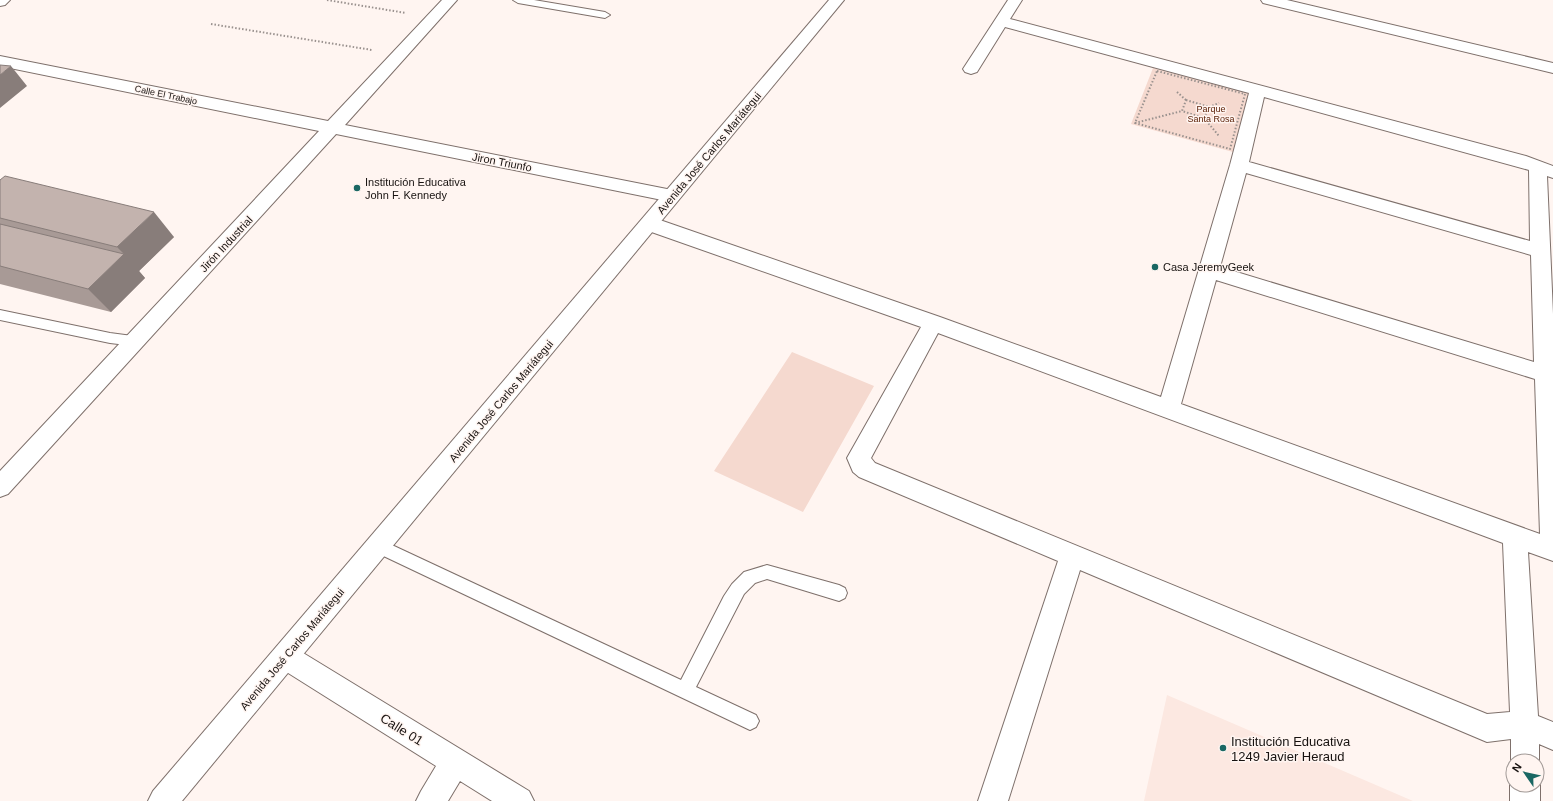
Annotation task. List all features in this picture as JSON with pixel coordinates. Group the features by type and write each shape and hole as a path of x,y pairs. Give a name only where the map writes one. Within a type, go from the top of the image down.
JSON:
{"street":[{"name":"Jirón Industrial","path":"0,487 450,0"},
{"name":"Avenida José Carlos Mariátegui","path":"163,801 286,657 837,0"},
{"path":"970,69 1015,0"},
{"path":"1268,0 1553,68"},
{"path":"1001,21 1258,89 1546,169 1540,251 1548,313 1546,374 1551,432 1553,544"},
{"name":"Calle El Trabajo","path":"0,61 332,128"},
{"path":"1169,409 1209,271 1234,157 1258,89"},
{"name":"Jiron Triunfo","path":"332,128 672,196"},
{"path":"1234,157 1540,251"},
{"path":"650,224 932,323 1553,550"},
{"path":"1209,271 1546,374"},
{"path":"932,323 859,458 861,465 868,470 1487,728 1525,724 1553,736"},
{"path":"1515,536 1525,724 1525,753"},
{"path":"993,801 1072,555"},
{"name":"Calle 01","path":"286,657 519,801"},
{"path":"431,801 456,762"}],"lane":[{"path":"518,0 605,15"},
{"path":"0,316 110,338 135,341"},
{"path":"379,546 750,721"},
{"path":"685,691 730,602 738,589 750,577 767,572 839,593"}],"path":[{"path":"327,0 434,17"},
{"path":"211,24 400,55"},
{"path":"1135,123 1158,71 1245,94 1234,157"},
{"path":"1182,111 1186,100 1209,107 1204,118"},
{"path":"1135,123 1182,111 1204,118 1222,138"},
{"path":"1135,123 1234,157"},
{"path":"1226,143 1234,157"}],"shaded area":[{"name":"Institución Educativa 1249 Javier Heraud","path":"1167,695 1413,801 1144,801"}],"green space":[{"name":"Parque Santa Rosa","path":"1153,68 1249,93 1233,152 1131,124"},
{"path":"792,352 874,386 803,512 714,471"}],"building":[{"path":"0,65 11,66 0,75"},
{"path":"5,176 154,212 117,247 0,218 0,180"},
{"path":"0,224 124,254 88,289 0,266"}],"place":[{"name":"Institución Educativa John F. Kennedy","path":"357,188"},
{"name":"Casa JeremyGeek","path":"1155,267"},
{"name":"Institución Educativa 1249 Javier Heraud","path":"1223,748"}]}
